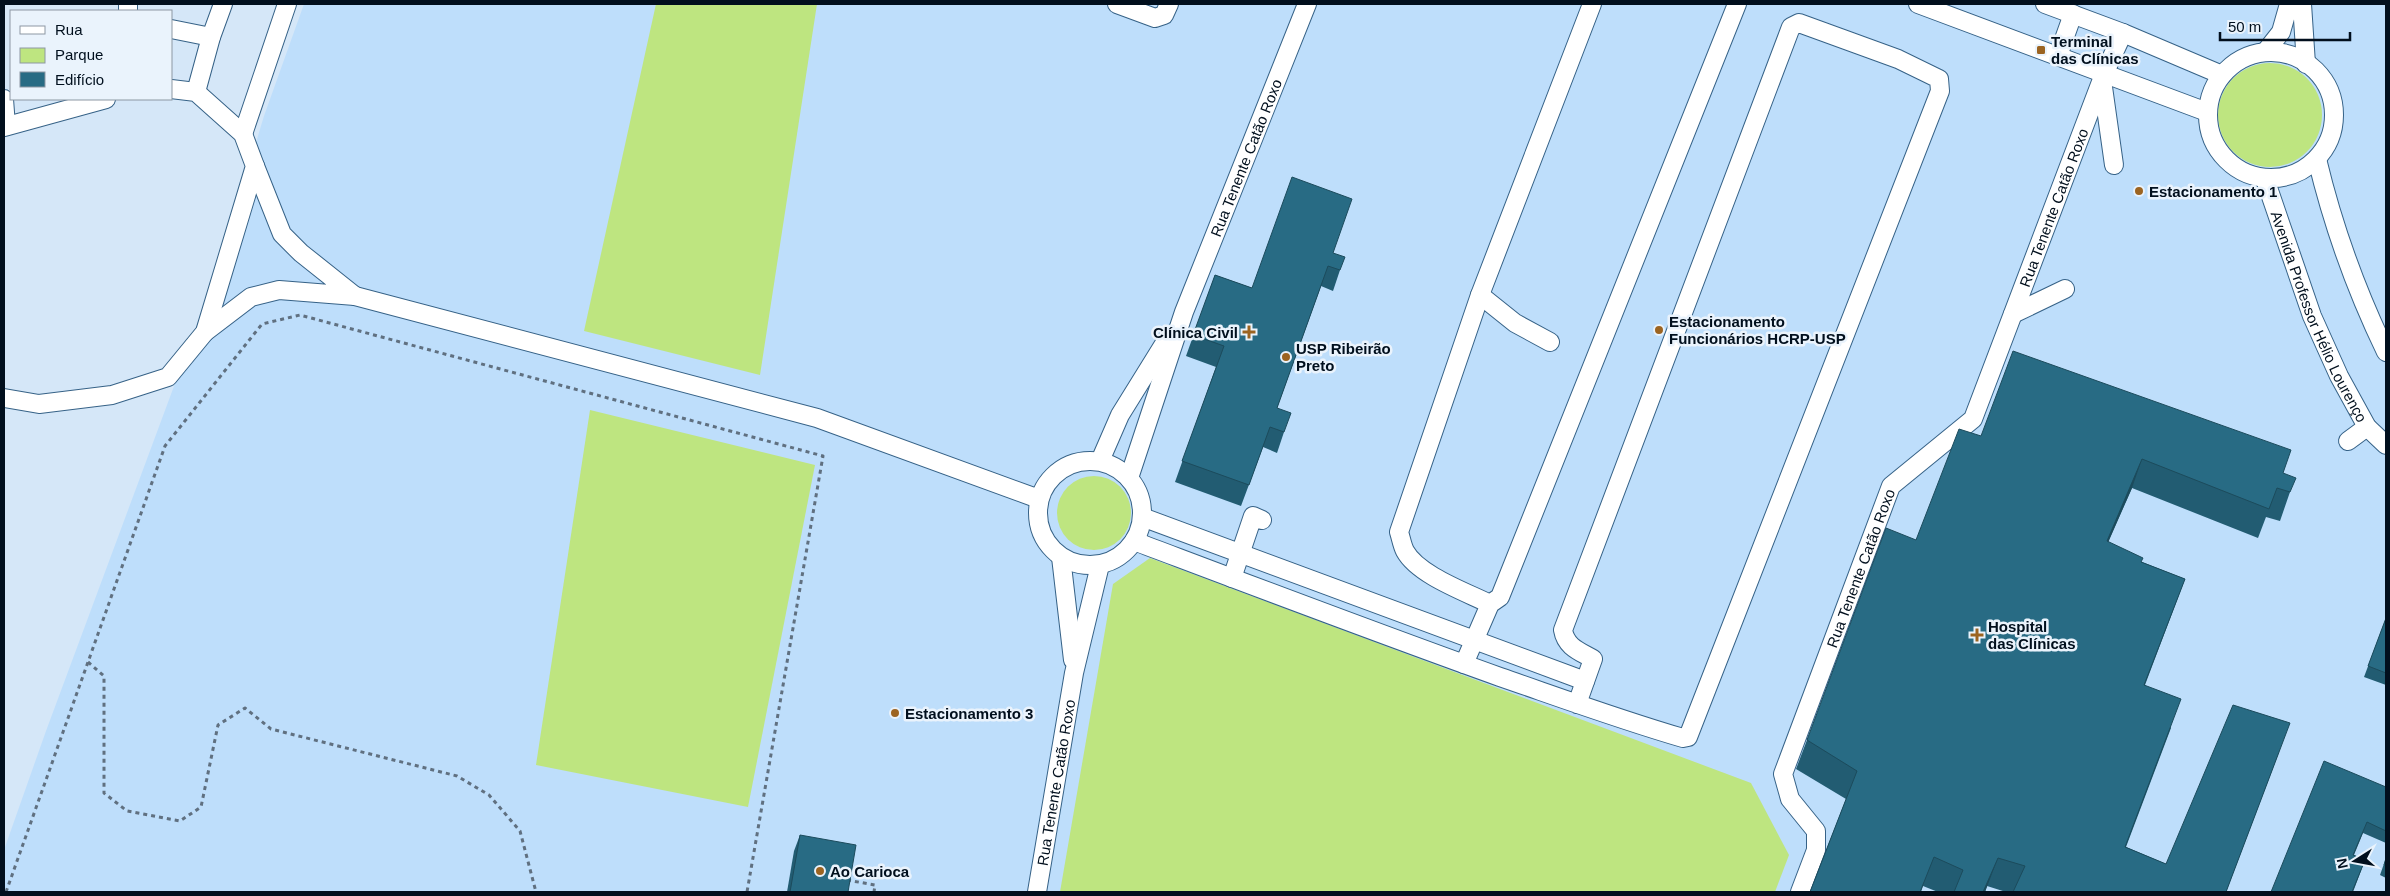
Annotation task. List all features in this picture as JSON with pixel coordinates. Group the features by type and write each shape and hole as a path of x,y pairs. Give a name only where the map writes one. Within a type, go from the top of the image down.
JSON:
{"street":[{"path":"196,92 211,37 223,4"},
{"path":"243,134 287,4"},
{"path":"1117,4 1155,18 1164,15 1169,4"},
{"name":"Rua Tenente Catão Roxo","path":"1129,478 1184,312 1307,4"},
{"path":"1490,604 1445,582 1413,562 1404,550 1399,532 1480,296 1592,4"},
{"path":"1464,664 1490,604 1500,597 1737,4"},
{"path":"1918,4 2058,56 2103,77 2207,112"},
{"path":"2045,4 2123,33 2222,75"},
{"path":"2266,51 2281,32 2289,4"},
{"path":"2302,4 2306,64"},
{"path":"2058,56 2072,14"},
{"path":"1134,541 1390,638 1577,704 1648,728 1683,738 1688,737 1940,91 1939,80 1898,59 1799,23 1791,27 1563,630 1564,639 1569,646 1593,659 1577,704"},
{"path":"172,29 211,37"},
{"name":"Rua Tenente Catão Roxo","path":"1800,892 1816,850 1816,831 1790,798 1783,774 1891,486 1973,419 2103,77 2123,33"},
{"path":"2266,51 2286,54 2306,64 2319,74 2332,98 2334,120 2331,134 2317,159 2302,171 2284,178 2265,179 2250,175 2236,168 2220,153 2210,134 2207,112 2211,92 2222,75 2240,59 2266,51"},
{"path":"2103,77 2114,165"},
{"path":"172,89 196,92 243,134 282,234 301,253 355,296"},
{"path":"4,99 5,127 102,100"},
{"path":"2317,159 2329,209 2364,305 2386,352"},
{"path":"204,332 255,166"},
{"name":"Avenida Professor Hélio Lourenço","path":"2265,179 2312,316 2339,376 2367,427 2386,445"},
{"path":"2013,314 2065,289"},
{"path":"4,398 38,404 112,395 168,378 204,332 251,297 279,290 355,296 817,418 1039,499"},
{"path":"1480,296 1515,323 1550,342"},
{"name":"Rua Tenente Catão Roxo","path":"1100,461 1120,415 1184,312"},
{"path":"2348,441 2367,427"},
{"path":"1100,461 1115,468 1129,478 1137,490 1142,516 1134,541 1126,552 1114,560 1100,565 1080,565 1061,557 1049,546 1041,532 1038,516 1039,499 1048,482 1062,469 1080,462 1100,461"},
{"path":"1142,516 1399,612 1475,638 1585,681"},
{"path":"1232,578 1253,516 1262,520"},
{"name":"Rua Tenente Catão Roxo","path":"1061,557 1074,673"},
{"name":"Rua Tenente Catão Roxo","path":"1036,892 1074,673 1100,565"},
{"path":"1309,608 1318,582"},
{"path":"1341,620 1351,594"},
{"path":"1390,638 1399,612"}],"path":[{"path":"6,892 165,446 262,324 300,314 824,456 747,892"},
{"path":"88,662 104,676 104,793 127,811 180,821 201,807 218,725 245,708 271,730 457,776 489,795 520,831 536,892"},
{"path":"847,880 875,885 874,892"}],"shaded area":[{"name":"USP Ribeirão Preto","path":"304,4 2386,4 2386,892 4,892 4,850 46,731 219,265 264,116"}],"green space":[{"path":"656,4 817,4 760,375 584,331"},
{"path":"2270,63 2290,67 2307,78 2318,95 2322,115 2318,135 2307,152 2290,163 2270,167 2250,163 2233,152 2222,135 2218,115 2222,95 2233,78 2250,67"},
{"path":"590,410 815,465 748,807 536,765"},
{"path":"1094,476 1108,479 1120,487 1128,499 1131,513 1128,527 1120,539 1108,547 1094,550 1080,547 1068,539 1060,527 1057,513 1060,499 1068,487 1080,479"},
{"path":"1150,558 1751,783 1789,855 1775,892 1060,892 1113,584"}],"building":[{"name":"Clínica Civil","path":"1292,177 1352,199 1333,253 1345,257 1340,270 1328,266 1277,408 1291,413 1284,432 1270,427 1249,485 1182,461 1224,346 1193,335 1215,275 1252,288"},
{"name":"Hospital das Clínicas","path":"2013,351 2291,450 2283,473 2296,478 2290,492 2277,488 2269,509 2142,459 2107,541 2143,558 2141,562 2185,579 2144,685 2181,699 2125,847 2166,864 2233,705 2290,723 2226,892 2013,892 2025,866 1998,858 1983,892 1954,892 1963,870 1934,857 1920,892 1810,892 1857,771 1807,740 1886,528 1916,540 1959,429 1981,436"},
{"path":"2386,618 2386,673 2368,666"},
{"path":"2324,761 2386,787 2386,831 2367,822 2353,855 2365,860 2352,892 2271,892"},
{"name":"Ao Carioca","path":"800,835 856,845 848,892 790,892"}],"place":[{"name":"Terminal das Clínicas","path":"2041,50"},
{"name":"Estacionamento 1","path":"2139,191"},
{"name":"Estacionamento Funcionários HCRP-USP","path":"1659,330"},
{"name":"Clínica Civil","path":"1249,332"},
{"name":"USP Ribeirão Preto","path":"1286,357"},
{"name":"Hospital das Clínicas","path":"1977,635"},
{"name":"Estacionamento 3","path":"895,713"},
{"name":"Ao Carioca","path":"820,871"}]}
